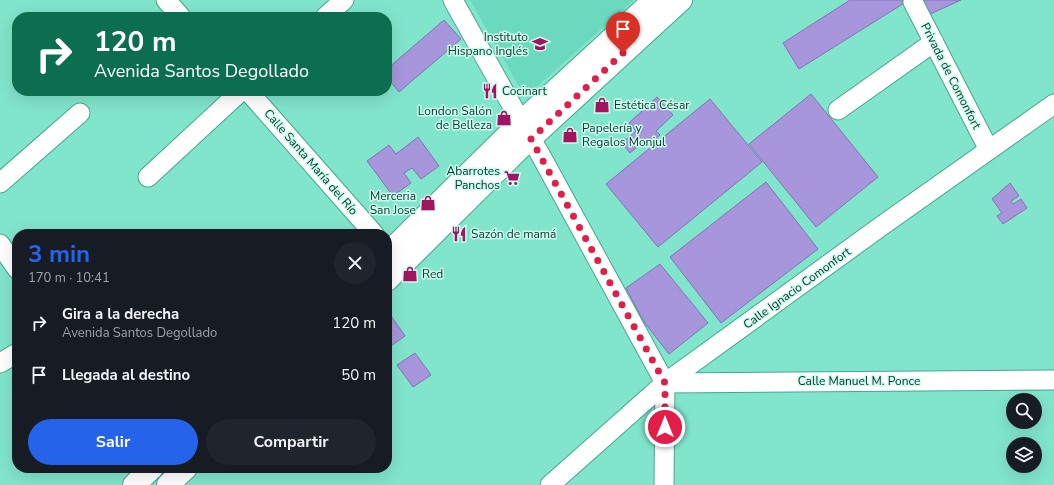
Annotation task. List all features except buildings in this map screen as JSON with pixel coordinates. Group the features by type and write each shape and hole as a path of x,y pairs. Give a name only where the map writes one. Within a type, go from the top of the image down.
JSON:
{"main road":[{"path":"392,258 526,131 654,0"},
{"path":"526,131 681,0"},
{"path":"134,485 147,473"}],"street":[{"path":"166,0 177,12"},
{"path":"331,12 344,0"},
{"path":"454,0 665,383 664,485"},
{"name":"Privada de Comonfort","path":"913,2 989,150"},
{"path":"838,110 934,42"},
{"path":"148,177 236,96"},
{"name":"Calle Santa María del Río","path":"252,96 370,229"},
{"name":"Calle Ignacio Comonfort","path":"550,485 665,383 1054,104"},
{"path":"0,183 80,113"},
{"path":"0,244 12,262"},
{"path":"0,363 12,356"},
{"name":"Calle Manuel M. Ponce","path":"665,383 1054,380"}],"shaded area":[{"name":"Instituto Hispano Inglés","path":"470,0 634,0 533,90 520,88"}],"place":[{"name":"Instituto Hispano Inglés","path":"540,44"},
{"name":"Cocinart","path":"490,91"},
{"name":"Estética César","path":"602,105"},
{"name":"London Salón de Belleza","path":"504,118"},
{"name":"Papelería y Regalos Monjul","path":"570,135"},
{"name":"Abarrotes Panchos","path":"512,178"},
{"name":"Merceria San Jose","path":"428,203"},
{"name":"Sazón de mamá","path":"459,234"},
{"name":"Red","path":"410,274"}],"route":[{"path":"623,53 531,139 665,383 665,427"}]}
